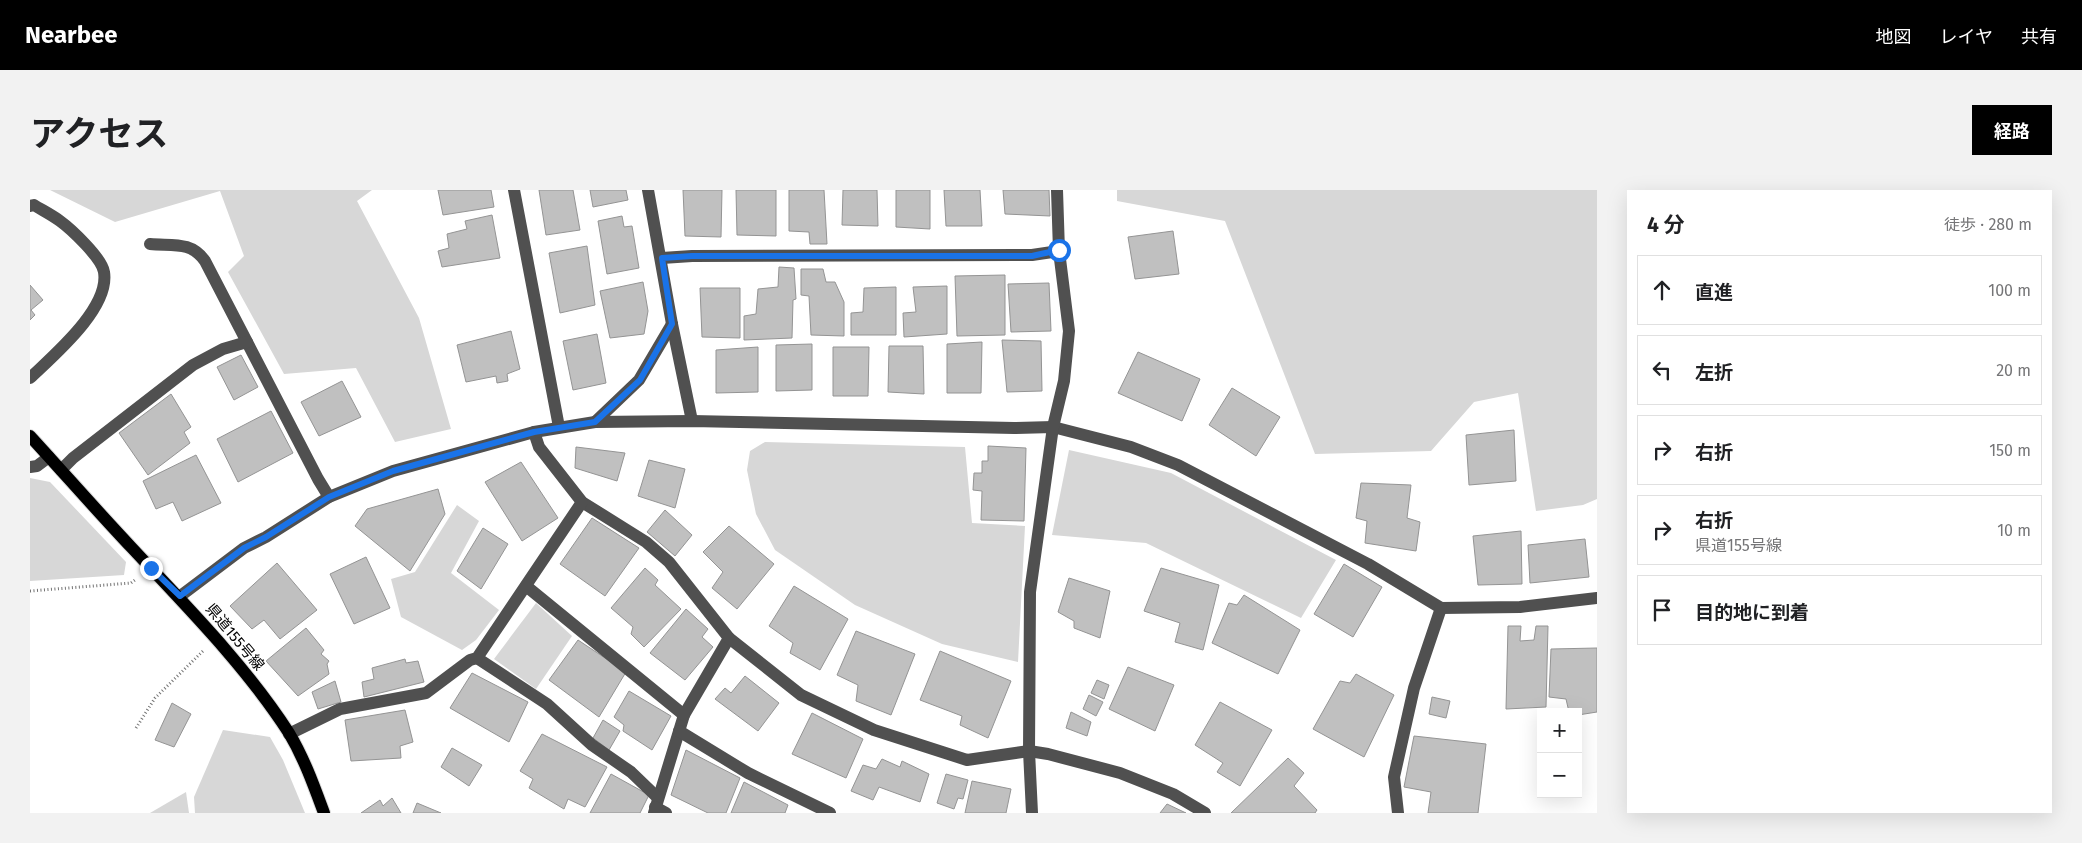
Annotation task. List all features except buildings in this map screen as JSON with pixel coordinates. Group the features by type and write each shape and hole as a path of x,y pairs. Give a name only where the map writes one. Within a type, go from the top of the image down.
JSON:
{"main road":[{"name":"県道155号線","path":"30,436 151,568 180,596 260,693 289,734 310,772 324,813"}],"street":[{"path":"514,190 559,427"},
{"path":"648,190 692,421"},
{"path":"1032,813 1030,592 1053,427 1064,381 1069,331 1059,250 1057,190"},
{"path":"30,206 34,205 60,221 95,256 104,272 101,297 84,323 30,378"},
{"path":"150,244 192,247 199,251 329,497"},
{"path":"662,258 692,256 1032,256 1059,250"},
{"path":"595,422 640,380 672,324"},
{"path":"61,470 73,458 193,365 223,349 247,342"},
{"path":"180,596 244,548 266,537 329,497 393,471 534,432 559,427 595,422 692,421 1014,428 1053,427 1131,447 1178,465 1368,564 1441,608 1520,607 1597,598"},
{"path":"534,432 539,447 582,502 646,542 670,562 729,638 801,695 874,730 967,760 1030,751 1048,754 1120,773 1173,794 1205,813"},
{"path":"30,467 37,466 49,457"},
{"path":"289,734 340,709 426,693 470,660 477,658 582,502"},
{"path":"526,586 684,715"},
{"path":"1398,813 1394,777 1414,688 1441,608"},
{"path":"658,808 684,715 729,638"},
{"path":"477,658 547,704 592,745 631,772 658,808"},
{"path":"679,731 748,774 830,813"}],"path":[{"path":"30,591 131,583 151,568"},
{"path":"136,728 155,698 216,639"}],"shaded area":[{"path":"50,190 372,190 357,201 419,318 451,429 395,442 356,368 284,374 228,272 244,256 220,191 115,222"},
{"path":"1117,190 1597,190 1597,499 1583,505 1536,511 1518,393 1474,402 1431,451 1315,454 1225,221 1117,201"},
{"path":"765,442 965,447 972,523 1025,526 1018,662 942,644 855,605 775,550 756,514 747,470 750,451"},
{"path":"1069,450 1171,473 1336,560 1301,618 1146,543 1052,535"},
{"path":"30,478 50,482 126,562 124,575 30,581"},
{"path":"457,505 479,521 451,573 499,610 476,640 462,650 401,617 391,579 415,572"},
{"path":"536,603 572,636 536,689 494,659"},
{"path":"223,730 270,737 283,760 305,813 195,813 194,797"},
{"path":"186,792 189,813 150,813"}],"route":[{"path":"151,568 180,596 244,548 266,537 329,497 393,471 534,432 595,422 640,380 672,324 662,258 692,256 1032,256 1059,250"}]}
